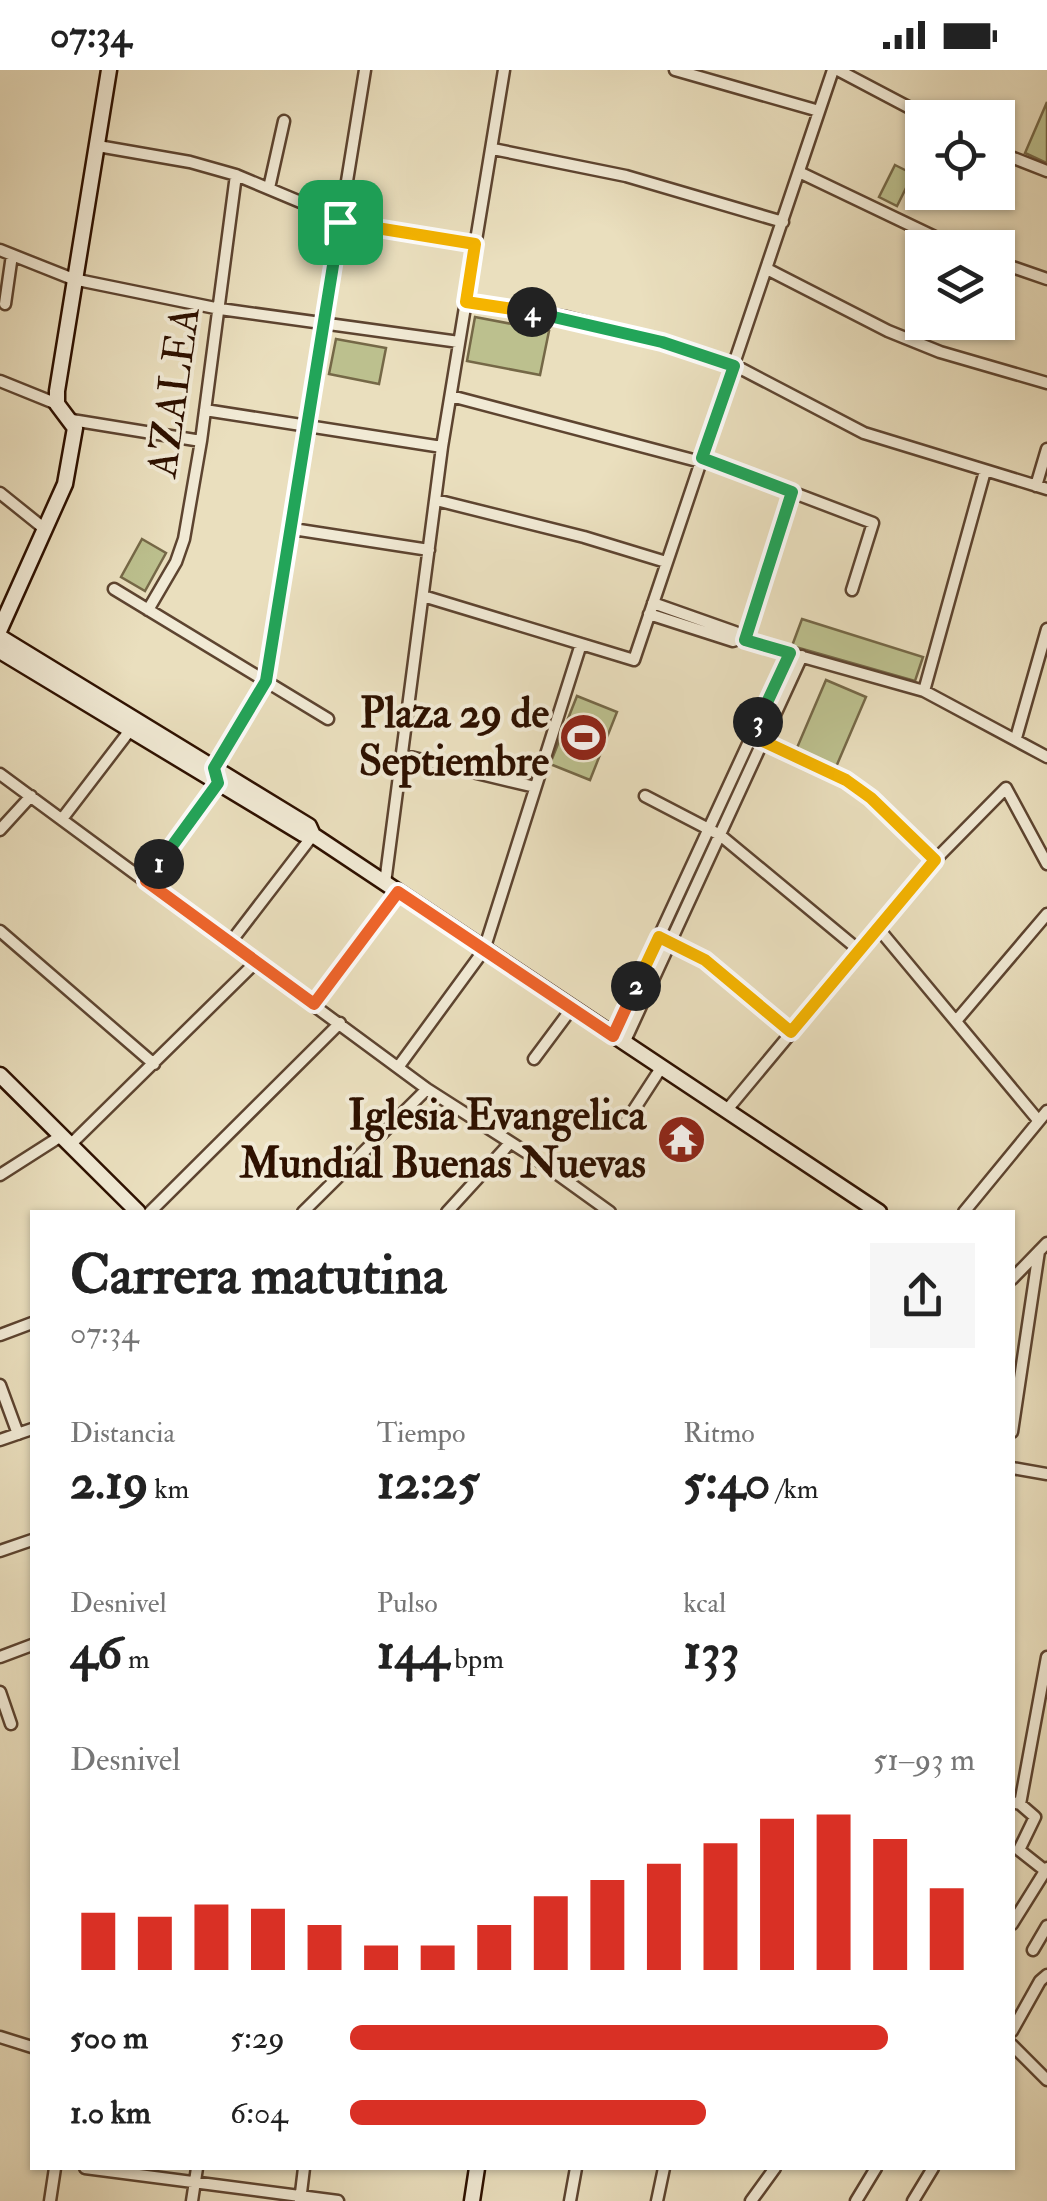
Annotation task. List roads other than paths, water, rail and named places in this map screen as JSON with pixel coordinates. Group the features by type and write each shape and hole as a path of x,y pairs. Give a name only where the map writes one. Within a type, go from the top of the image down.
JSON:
{"street":[{"path":"57,404 73,279 109,70"},
{"path":"146,881 216,775 266,681 365,70"},
{"path":"385,883 442,447 504,70"},
{"path":"675,70 819,111"},
{"path":"423,596 634,660 836,70 905,106"},
{"path":"269,188 284,121"},
{"path":"98,146 190,162 236,175 341,221 475,244"},
{"path":"493,149 626,176 783,222"},
{"path":"1015,159 1047,171"},
{"path":"800,172 921,230"},
{"name":"AZALEA","path":"148,610 176,562 184,539 206,410 236,175"},
{"path":"0,250 73,279 220,309 459,342"},
{"path":"6,304 12,254"},
{"path":"1015,268 1047,279"},
{"path":"768,270 888,331 940,352 1047,383"},
{"path":"466,302 566,318 662,342 734,366 864,432 1041,488 1047,449"},
{"path":"0,381 57,404 75,428 65,484 0,633 134,725"},
{"path":"451,396 701,460 873,523 852,590"},
{"path":"206,410 442,447"},
{"path":"72,420 201,441"},
{"path":"924,691 985,471"},
{"path":"742,640 792,492"},
{"path":"0,493 46,530"},
{"path":"436,500 666,562"},
{"path":"292,530 429,550"},
{"path":"114,590 328,719"},
{"path":"651,608 733,641 742,640 924,691 1047,757"},
{"path":"1016,738 1047,629"},
{"path":"399,1066 484,950 581,644"},
{"path":"0,651 309,826 312,835 876,1210"},
{"path":"619,1039 671,942 796,655"},
{"path":"62,819 134,725"},
{"path":"619,1039 659,937 709,828 758,738"},
{"path":"758,738 846,780 871,798 935,860"},
{"path":"402,756 534,787"},
{"path":"0,774 427,1088 607,1210"},
{"path":"726,1111 935,860 1006,788 1047,864"},
{"path":"0,830 31,796"},
{"path":"645,796 720,835 860,951"},
{"path":"230,942 312,835"},
{"path":"314,1004 398,892"},
{"path":"956,1021 1047,914"},
{"path":"878,928 1038,1120"},
{"path":"0,931 154,1064"},
{"path":"659,937 718,970 791,1032"},
{"path":"0,1176 66,1141 154,1064 256,962"},
{"path":"534,1059 572,1008"},
{"path":"152,1210 340,1023"},
{"path":"624,1124 662,1068"},
{"path":"0,1075 136,1210"},
{"path":"305,1210 427,1088"},
{"path":"966,1210 1047,1111"},
{"path":"448,1210 510,1143"},
{"path":"1015,1276 1043,1247"},
{"path":"1015,1414 1043,1247"},
{"path":"0,1335 30,1324"},
{"path":"0,1385 18,1434"},
{"path":"0,1440 30,1430"},
{"path":"1015,1469 1047,1474"},
{"path":"0,1551 30,1541"},
{"path":"0,1657 30,1646"},
{"path":"1015,1919 1046,1870 1019,1850 1035,1817 1016,1803 1047,1657"},
{"path":"0,1692 3,1713 11,1724"},
{"path":"1033,1950 1047,1926"},
{"path":"1015,2026 1047,1975"},
{"path":"0,2037 30,2046"},
{"path":"1015,2048 1047,2080"},
{"path":"50,2201 55,2170"},
{"path":"100,2170 338,2201"},
{"path":"192,2201 197,2170"},
{"path":"300,2198 304,2170"},
{"path":"472,2201 477,2170"},
{"path":"570,2201 576,2170"},
{"path":"658,2201 664,2170"},
{"path":"750,2201 773,2170"},
{"path":"856,2201 875,2170"},
{"path":"912,2201 932,2170"}],"place":[{"name":"Plaza 29 de Septiembre","path":"584,738"},
{"name":"Iglesia Evangelica Mundial Buenas Nuevas","path":"681,1140"}]}
